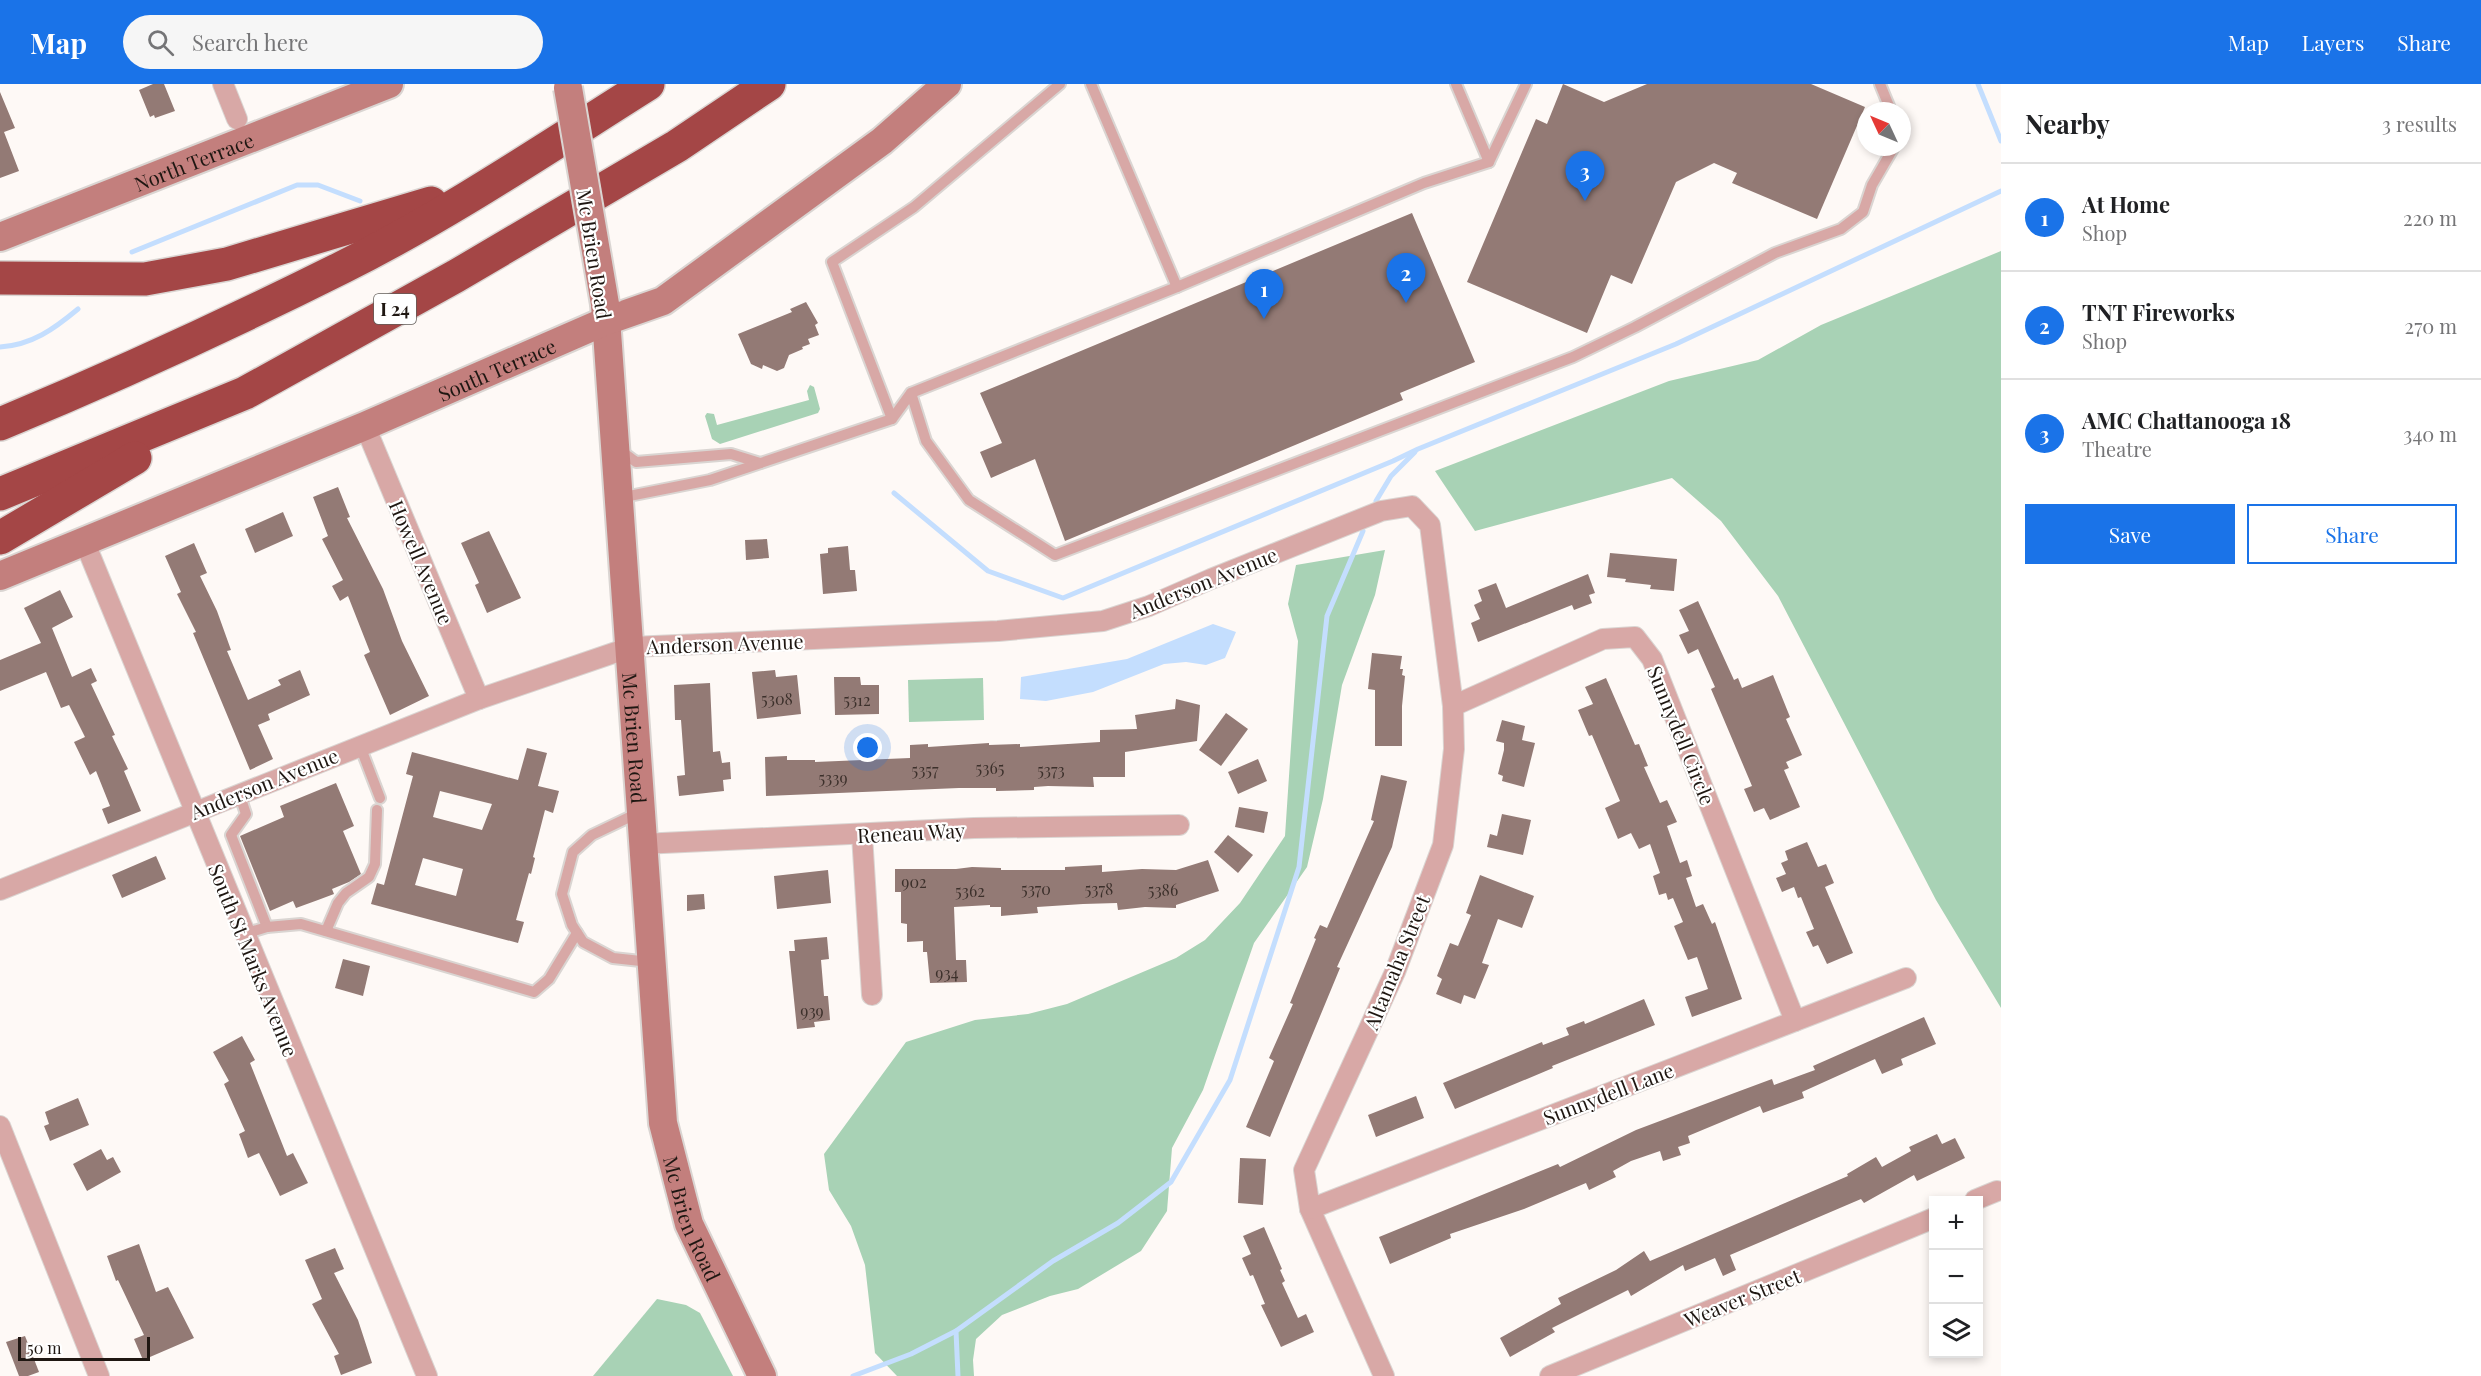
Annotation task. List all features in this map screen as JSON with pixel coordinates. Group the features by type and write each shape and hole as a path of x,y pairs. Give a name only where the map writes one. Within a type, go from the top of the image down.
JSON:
{"highway":[{"path":"0,424 83,390 345,266 484,187 648,84"},
{"name":"I 24","path":"0,494 244,393 456,276 667,152 769,84"},
{"path":"0,278 146,279 226,264 484,187"},
{"path":"0,537 244,393"}],"street":[{"path":"223,84 237,119"},
{"name":"North Terrace","path":"0,237 389,84"},
{"name":"South Terrace","path":"0,576 365,426 606,313 663,301 882,141 947,84"},
{"name":"Mc Brien Road","path":"568,86 606,313 663,1123 689,1224 757,1365"},
{"name":"Howell Avenue","path":"365,426 479,699"},
{"name":"Anderson Avenue","path":"0,890 193,811 479,699 631,647 998,631 1103,621 1149,606 1381,512 1412,506 1430,525"},
{"name":"Altamaha Street","path":"1384,1376 1310,1209 1304,1170 1395,972 1443,845 1454,749 1453,706 1430,525"},
{"name":"South St Marks Avenue","path":"84,543 426,1376"},
{"name":"Sunnydell Circle","path":"1453,706 1603,639 1635,637 1652,659 1795,1021"},
{"name":"Reneau Way","path":"642,844 974,828 1179,825"},
{"path":"862,835 872,995"},
{"name":"Sunnydell Lane","path":"1310,1209 1906,978"},
{"path":"0,1126 99,1376"},
{"path":"1983,1197 1997,1191"},
{"name":"Weaver Street","path":"1550,1376 1929,1220"}],"lane":[{"path":"892,419 832,262 914,207 1060,84"},
{"path":"1091,84 1177,287"},
{"path":"1456,84 1489,162"},
{"path":"619,498 710,480 892,419 910,393 1177,287 1424,183 1489,162 1526,84"},
{"path":"1880,84 1887,102"},
{"path":"910,393 926,441 969,500 1055,555 1573,357 1775,253 1841,229 1863,212 1872,185 1889,156"},
{"path":"615,446 636,462 731,454 760,463"},
{"path":"360,746 380,798"},
{"path":"239,793 246,814 231,835 267,927"},
{"path":"326,931 338,903 346,893 369,878 375,864 377,810"},
{"path":"640,812 592,835 573,852 562,894 583,942 613,958 650,962"},
{"path":"244,934 267,927 301,924 534,992 549,978 578,933"}],"green space":[{"path":"2001,251 2001,1008 1936,900 1778,596 1721,521 1672,478 1475,531 1435,471 1669,381 1758,360 1821,325"},
{"path":"810,385 814,387 820,409 818,413 720,444 712,439 705,416 707,413 714,414 717,425 809,400 807,391"},
{"path":"1385,550 1375,595 1342,685 1323,799 1307,867 1254,943 1203,1090 1172,1148 1167,1211 1141,1251 1078,1289 1050,1296 1002,1315 976,1339 973,1360 974,1376 897,1376 875,1353 865,1265 851,1226 829,1190 824,1154 906,1042 975,1020 1028,1014 1067,1004 1176,958 1205,940 1240,903 1285,836 1298,641 1288,604 1296,565"},
{"path":"983,678 984,720 909,722 908,680"},
{"path":"657,1299 686,1305 700,1313 733,1376 593,1376"}],"water":[{"path":"1213,624 1236,632 1225,658 1206,665 1186,662 1164,664 1093,692 1046,701 1020,699 1021,677 1127,659"}],"building":[{"path":"153,84 164,84 175,111 155,118 154,115 150,117 139,90"},
{"path":"1563,84 1604,102 1647,84 1811,84 1857,104 1857,126 1817,219 1732,183 1737,173 1714,163 1676,182 1632,284 1611,275 1587,333 1467,282 1536,119 1547,124"},
{"path":"0,92 15,128 4,132 19,171 0,178"},
{"path":"1412,213 1475,362 1400,393 1403,400 1065,541 1035,459 991,478 980,452 1002,443 980,393"},
{"path":"806,302 818,323 815,325 819,335 808,339 810,344 802,347 803,349 789,355 784,368 777,371 763,365 762,369 751,364 738,334 792,312 790,309"},
{"path":"338,487 350,517 347,518 383,589 402,641 429,696 390,715 364,655 370,652 348,596 340,601 332,586 343,580 322,539 328,536 313,497"},
{"path":"283,512 293,536 255,553 245,529"},
{"path":"489,531 521,598 487,613 475,585 479,583 461,543"},
{"path":"767,539 769,558 746,560 745,540"},
{"path":"194,543 207,573 200,576 217,611 231,650 227,651 248,700 281,685 278,680 300,670 310,695 268,714 270,720 258,725 273,759 250,770 193,633 196,632 177,594 181,592 165,556"},
{"path":"848,546 850,570 855,570 857,591 823,594 820,554 828,553 828,548"},
{"path":"1610,553 1677,559 1674,591 1650,589 1651,585 1607,577"},
{"path":"1588,574 1595,593 1589,595 1592,603 1574,610 1572,605 1478,642 1471,623 1480,619 1474,605 1482,601 1478,590 1496,583 1506,608"},
{"path":"60,590 73,617 52,628 72,677 91,668 97,681 91,684 115,735 112,736 128,769 124,771 141,811 108,824 102,809 110,806 96,771 90,775 74,742 85,737 69,705 61,708 46,672 0,691 0,660 41,643 24,608"},
{"path":"1698,601 1734,680 1738,678 1742,688 1773,675 1790,717 1786,719 1802,755 1786,762 1789,768 1784,770 1800,807 1770,820 1764,808 1754,812 1744,789 1752,786 1711,689 1715,687 1698,649 1688,654 1679,635 1689,631 1679,610"},
{"path":"1372,653 1402,656 1400,669 1403,669 1402,675 1405,676 1402,746 1375,746 1375,690 1368,689"},
{"path":"775,670 776,677 797,675 801,714 757,719 752,672"},
{"path":"834,677 860,677 861,685 879,685 879,714 835,715"},
{"path":"1606,678 1635,745 1639,744 1648,766 1644,767 1660,803 1667,800 1677,822 1667,826 1680,863 1687,860 1692,876 1686,878 1696,907 1703,904 1712,924 1715,922 1742,999 1692,1017 1685,997 1708,989 1697,957 1688,960 1674,926 1683,922 1673,898 1668,900 1666,893 1659,895 1653,876 1660,873 1650,844 1639,849 1631,833 1618,839 1605,808 1620,801 1592,735 1589,736 1578,710 1593,704 1585,687"},
{"path":"710,683 713,752 720,751 722,763 730,762 731,779 723,780 724,791 679,796 677,776 685,775 681,720 675,720 674,685"},
{"path":"1176,699 1200,705 1197,741 1125,752 1125,777 1093,777 1094,787 1048,786 1034,787 1034,790 996,791 996,788 959,788 766,796 765,757 787,756 787,760 815,760 815,762 910,758 910,745 928,744 928,747 989,743 989,745 1020,744 1020,747 1100,742 1100,730 1137,729 1135,715 1175,709"},
{"path":"1226,713 1248,729 1221,766 1199,750"},
{"path":"1502,720 1525,726 1522,740 1535,743 1524,787 1502,781 1503,776 1498,774 1504,743 1496,741"},
{"path":"527,748 547,753 538,786 559,791 553,813 545,810 531,874 529,873 516,920 524,922 518,943 371,904 377,883 384,885 413,776 406,774 412,752 518,780","holes":["440,791 492,804 482,830 433,817","423,858 463,869 456,896 415,885"]},
{"path":"1258,759 1267,781 1238,794 1228,772"},
{"path":"1381,775 1407,781 1392,847 1337,967 1340,968 1270,1137 1246,1127 1274,1061 1269,1058 1293,1004 1290,1003 1316,939 1314,938 1320,925 1327,928 1374,821 1371,820"},
{"path":"336,783 354,826 343,831 361,874 332,889 334,894 296,908 293,901 270,911 240,836 284,817 280,806"},
{"path":"1239,807 1268,812 1264,833 1235,827"},
{"path":"1502,814 1531,820 1523,855 1487,847 1490,834 1497,836"},
{"path":"1228,835 1253,855 1238,873 1214,852"},
{"path":"1807,842 1818,867 1826,864 1834,883 1825,887 1853,953 1827,964 1818,945 1813,947 1806,932 1814,929 1801,897 1798,898 1794,887 1782,892 1776,878 1786,874 1781,863 1788,860 1785,851"},
{"path":"156,856 166,879 122,898 112,875"},
{"path":"1208,860 1219,891 1176,905 1176,908 1145,907 1118,910 1117,903 1083,904 1037,907 1038,913 1001,916 1001,907 990,907 990,905 954,907 956,960 966,960 967,982 930,983 927,952 923,952 923,941 907,942 907,924 901,923 901,892 895,892 895,869 972,867 1001,868 1001,870 1065,870 1065,867 1102,865 1102,872 1142,869 1176,870"},
{"path":"828,870 831,903 777,909 774,876"},
{"path":"1480,875 1534,896 1522,928 1498,919 1482,963 1489,965 1475,999 1464,995 1461,1004 1436,994 1442,979 1437,976 1450,943 1458,946 1471,915 1466,913"},
{"path":"704,894 705,909 687,911 687,895"},
{"path":"827,937 829,959 821,960 824,996 828,996 830,1020 814,1022 815,1027 797,1029 789,951 795,951 794,940"},
{"path":"343,959 370,966 363,996 335,988"},
{"path":"1644,999 1655,1025 1552,1066 1553,1068 1455,1109 1443,1083 1542,1042 1543,1045 1569,1035 1566,1028 1584,1021 1585,1024"},
{"path":"1924,1017 1936,1044 1901,1059 1903,1065 1882,1074 1875,1059 1802,1092 1804,1098 1763,1113 1760,1106 1688,1136 1690,1143 1678,1147 1681,1155 1663,1161 1660,1151 1631,1161 1613,1171 1616,1177 1589,1190 1586,1183 1524,1209 1450,1234 1451,1238 1390,1264 1379,1237 1558,1164 1560,1167 1636,1130 1772,1079 1774,1085 1815,1070 1813,1066"},
{"path":"242,1036 255,1060 250,1063 287,1156 293,1153 308,1183 280,1196 259,1153 248,1158 239,1134 245,1131 224,1084 229,1081 213,1052"},
{"path":"1416,1096 1424,1118 1376,1137 1368,1115"},
{"path":"78,1098 89,1125 50,1141 44,1126 49,1124 45,1112"},
{"path":"1937,1134 1942,1144 1955,1138 1965,1158 1917,1181 1914,1175 1864,1203 1861,1199 1730,1255 1736,1270 1723,1276 1715,1258 1685,1271 1683,1265 1631,1296 1628,1290 1552,1328 1555,1332 1510,1357 1500,1338 1561,1304 1558,1298 1616,1270 1644,1251 1650,1261 1848,1176 1847,1174 1876,1157 1882,1167 1911,1151 1909,1147"},
{"path":"101,1149 107,1160 113,1157 121,1172 87,1191 73,1164"},
{"path":"1240,1158 1266,1159 1263,1205 1238,1203"},
{"path":"1264,1227 1282,1269 1280,1270 1285,1281 1282,1283 1298,1318 1306,1314 1314,1332 1281,1347 1261,1305 1265,1304 1253,1275 1250,1276 1242,1258 1251,1254 1243,1236"},
{"path":"139,1244 156,1292 168,1287 194,1338 143,1360 134,1339 144,1335 118,1280 116,1281 107,1256"},
{"path":"335,1248 344,1269 334,1273 358,1320 372,1363 341,1375 334,1356 339,1354 312,1304 322,1299 305,1260"},
{"path":"25,1336 39,1372 19,1376 6,1342"}],"waterway":[{"path":"1978,84 2001,141"},
{"path":"132,252 297,185 318,185 360,201"},
{"path":"894,493 988,571 1063,598 1676,344 2001,191"},
{"path":"0,347 12,346 42,335 78,309"},
{"path":"1376,501 1391,476 1415,452"},
{"path":"853,1376 911,1354 956,1331 1053,1261 1118,1223 1171,1182 1230,1080 1299,867 1327,616 1363,531"},
{"path":"956,1331 958,1376"}],"place":[{"name":"AMC Chattanooga 18","path":"1585,201"},
{"name":"TNT Fireworks","path":"1406,303"},
{"name":"At Home","path":"1264,319"}]}
